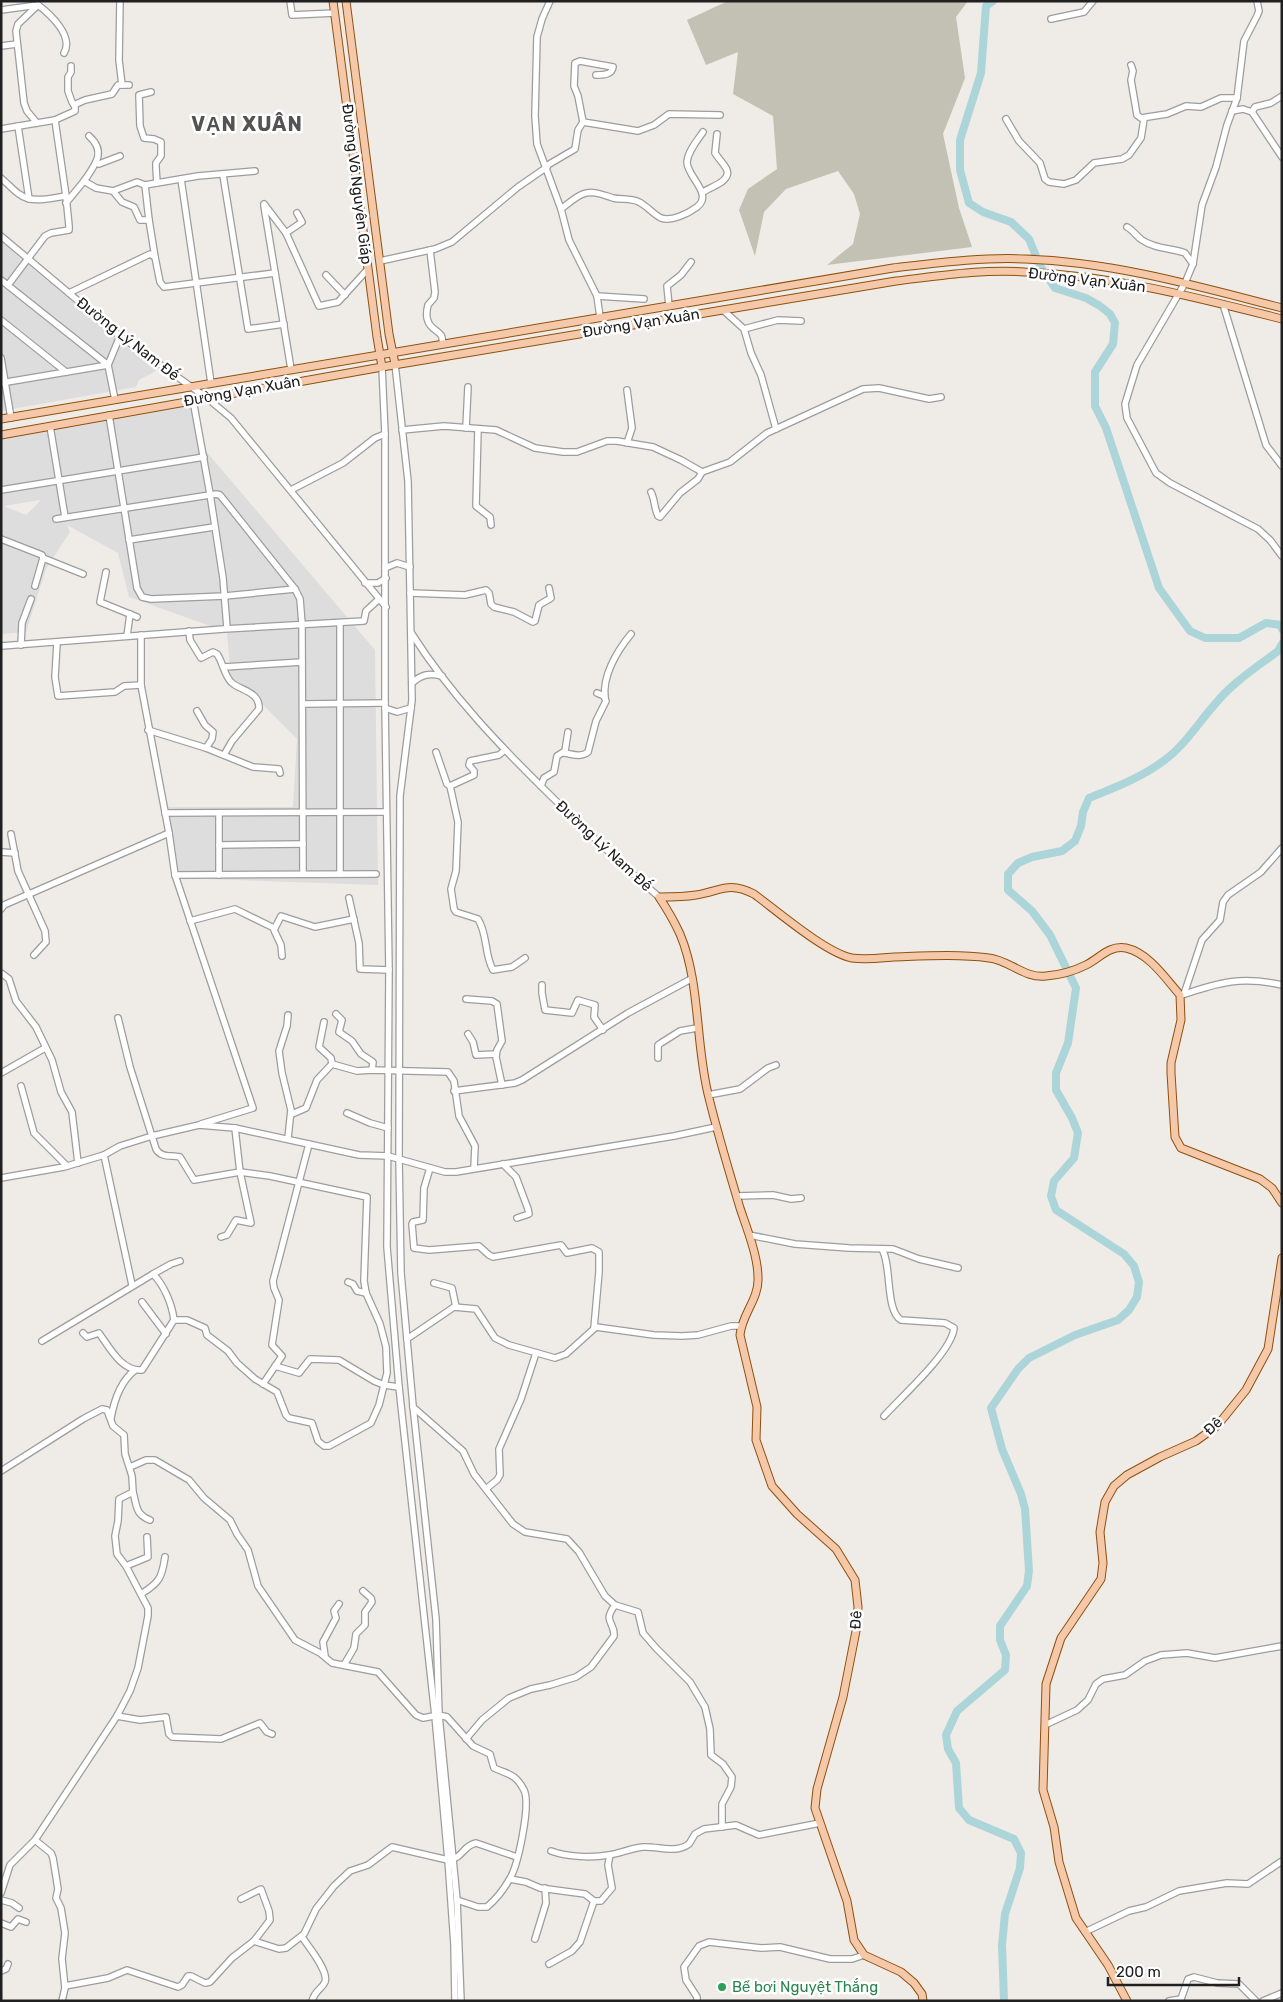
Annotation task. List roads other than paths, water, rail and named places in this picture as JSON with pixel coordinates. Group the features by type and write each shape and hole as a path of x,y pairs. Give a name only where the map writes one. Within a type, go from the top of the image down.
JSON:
{"main road":[{"name":"Đường Võ Nguyên Giáp","path":"333,1 382,367"},
{"name":"Đường Võ Nguyên Giáp","path":"346,1 395,364"},
{"path":"366,254 379,252"},
{"name":"Đường Vạn Xuân","path":"1,420 190,386 893,268 965,260 1024,258 1110,267 1185,283 1282,308"},
{"name":"Đường Vạn Xuân","path":"1,435 395,364 896,281 966,272 1029,272 1108,279 1178,292 1282,319"},
{"path":"721,297 723,310"},
{"name":"Đường Lý Nam Đế","path":"659,897 696,895 731,887 741,888 754,894 826,947 852,958 987,957 1037,976 1057,975 1083,966 1107,950 1126,948 1147,959 1182,995"},
{"name":"Đê","path":"659,897 679,933 692,979 702,1069 716,1127 749,1235 758,1275 758,1286 754,1299 741,1326 741,1344 757,1407 756,1440 772,1486 796,1514 836,1549 855,1580 858,1607 856,1631 842,1697 815,1799 815,1808 847,1901 854,1940 864,1955"},
{"path":"1182,995 1181,1020 1171,1063 1176,1140 1181,1148 1260,1179 1272,1188 1282,1203"},
{"name":"Đê","path":"1126,2001 1108,1965 1076,1918 1059,1862 1054,1827 1043,1790 1046,1684 1061,1638 1101,1578 1103,1563 1100,1532 1104,1502 1114,1486 1126,1475 1160,1456 1196,1442 1217,1426 1246,1390 1254,1372 1266,1354 1282,1258"},
{"path":"864,1955 901,1972 914,1983 922,1994 923,2001"}],"street":[{"path":"74,105 85,100 112,94 117,86 126,85 119,60 120,1"},
{"path":"290,1 292,15 335,13"},
{"path":"550,1 537,36 536,136 570,244 597,296 600,318"},
{"path":"1051,19 1084,12 1094,1"},
{"path":"1257,1 1259,11 1244,41 1237,98 1225,129 1216,167 1202,205 1193,264 1185,283 1178,292 1134,371 1126,397 1125,411 1152,467 1162,479 1258,529 1270,540 1282,556"},
{"path":"1,10 14,5 38,5 56,20 60,26 66,47 64,53"},
{"path":"37,123 27,111 24,103 16,29 18,24 38,5"},
{"path":"1,46 17,44"},
{"path":"380,261 430,250 452,242 518,187 575,149 578,130 583,122 579,97 574,86 575,63 580,61 613,66 612,71 608,74 596,74"},
{"path":"1131,65 1133,71 1131,80 1137,115 1144,119 1167,114 1186,106 1201,107 1222,98 1237,98"},
{"path":"1,129 55,120 72,114 76,110 68,91 70,66"},
{"path":"151,92 139,94 139,113 144,138 161,142 162,156 156,163 157,183"},
{"path":"1252,112 1255,107 1271,103 1282,96"},
{"path":"1232,111 1243,110 1252,112 1282,157"},
{"path":"583,122 638,131 654,125 669,114 720,115"},
{"path":"1006,119 1019,141 1040,163 1045,179 1049,182 1064,184 1076,180 1094,162 1122,158 1129,155 1142,138 1144,119"},
{"path":"8,285 48,234 69,230 55,120"},
{"path":"18,126 29,199"},
{"path":"560,209 584,193 597,193 613,198 630,199 642,204 662,218 670,219 683,215 699,206 701,201 702,193 688,170 687,163 693,147 703,132"},
{"path":"702,193 708,188 722,183 727,176 727,171 715,153 717,134"},
{"path":"89,136 96,144 98,151 97,165"},
{"path":"1,178 19,194 29,199 66,199 97,165 120,156"},
{"path":"84,181 96,188 114,191 138,182 145,185 255,171"},
{"path":"223,176 248,329 284,324"},
{"path":"181,179 211,383"},
{"path":"145,185 154,256 162,286 240,279 275,273"},
{"path":"114,191 122,202 134,207 140,221 149,220"},
{"path":"291,369 264,204 286,233 319,306 338,302 368,269"},
{"path":"286,233 302,222 297,213"},
{"path":"1127,227 1142,240 1157,247 1185,253 1193,264"},
{"name":"Đường Lý Nam Đế","path":"1,236 120,336 207,398 231,418 386,607"},
{"path":"430,250 435,292 434,298 428,305 427,319 430,325 441,333 442,344"},
{"path":"69,293 127,264 150,254 154,256"},
{"path":"669,306 667,286 681,275 691,262"},
{"path":"326,275 345,295"},
{"path":"1,280 108,365"},
{"path":"597,296 644,299"},
{"path":"1222,304 1266,445 1282,466"},
{"path":"723,310 744,329 751,353 761,374 776,429"},
{"path":"1,320 66,372"},
{"path":"744,329 778,320 801,321"},
{"path":"115,400 108,365 120,336"},
{"path":"1,358 3,382 11,418"},
{"path":"395,364 408,481 412,683 412,708 400,796 399,1159 401,1273 436,1619 437,1715"},
{"path":"3,382 108,365"},
{"path":"382,367 385,434 385,706 389,970 387,1247 398,1388 457,1900 461,2001"},
{"path":"466,428 468,386"},
{"path":"651,492 656,512 660,517 680,493 698,478 702,472 730,462 766,434 808,416 831,403 868,388 911,394 929,399 941,397"},
{"path":"627,390 632,428 627,442"},
{"path":"193,400 210,494 225,596 227,628"},
{"path":"109,415 129,540 138,588 142,597 151,599 225,596 296,589"},
{"path":"50,426 65,517"},
{"path":"402,430 436,427 501,431 535,448 563,452 578,452 608,441 627,442 653,447 682,460 702,472"},
{"path":"478,429 476,506 490,517 492,525"},
{"path":"291,490 343,463 375,438 385,434"},
{"path":"1,490 204,457"},
{"path":"56,519 210,494 220,495 296,589 300,599 302,624 303,874"},
{"path":"129,540 214,527"},
{"path":"1,539 40,553 43,558 83,574"},
{"path":"35,586 43,558"},
{"path":"386,568 397,564 410,568"},
{"path":"106,572 99,600 137,617"},
{"path":"365,583 378,583 386,578"},
{"path":"410,593 465,595 486,590 494,607 514,612 533,622 539,605 550,598 550,588"},
{"path":"21,645 22,623 31,599"},
{"path":"1,646 227,628 364,621 366,611 380,599"},
{"path":"126,636 130,614"},
{"path":"340,623 340,874"},
{"path":"189,631 190,640 201,658 215,653 220,658 231,682 258,700 259,709 232,741 224,755"},
{"name":"Đường Lý Nam Đế","path":"411,632 429,661 505,750 607,850 659,897"},
{"path":"541,786 544,778 554,772 557,756 564,753 578,755 588,752 596,721 604,706 606,680 619,650 631,634"},
{"path":"1,1178 78,1163 104,1155 120,1146 199,1125 253,1108 175,875 141,685 140,635"},
{"path":"57,643 55,677 58,696 116,692 128,685 141,685"},
{"path":"224,668 302,662"},
{"path":"412,683 423,675 442,676"},
{"path":"597,693 605,698"},
{"path":"303,704 385,706 397,712 412,708"},
{"path":"197,711 205,725 213,732 212,739 206,748"},
{"path":"148,730 206,748 253,767 279,769 280,773"},
{"path":"564,753 568,732"},
{"path":"450,786 474,775 474,771 469,766 470,761 499,755 505,750"},
{"path":"436,752 447,784 450,786 458,822 456,871 451,889 454,909 456,912 478,919 483,928 493,970 512,967 525,958"},
{"path":"165,813 386,812"},
{"path":"219,813 219,875"},
{"path":"1,909 169,833"},
{"path":"11,834 18,871 44,926 46,938 44,944 34,956"},
{"path":"219,845 303,844"},
{"path":"1182,995 1202,940 1220,920 1223,902 1228,895 1262,872 1282,848"},
{"path":"1,852 15,853"},
{"path":"387,873 399,873"},
{"path":"175,875 376,874"},
{"path":"349,898 356,938 359,943 360,969 389,970"},
{"path":"190,921 235,909 274,928 281,945 282,956"},
{"path":"274,928 281,916 316,926 354,919"},
{"path":"1,973 9,979 16,1001 36,1027 55,1068 61,1092 72,1112 78,1163"},
{"path":"454,1091 515,1083 526,1078 648,1000 692,979"},
{"path":"1182,995 1238,980 1253,980 1282,985"},
{"path":"542,985 546,1010 572,1013 578,1000 582,1000 595,1005 594,1020 602,1030"},
{"path":"466,999 497,1003 502,1041 496,1054 502,1085"},
{"path":"336,1014 342,1020 338,1032 352,1041 361,1054 373,1062 372,1070"},
{"path":"288,1015 287,1026 279,1052 292,1114 288,1138"},
{"path":"118,1018 130,1067 158,1154 180,1157 194,1180 240,1172 270,1176 367,1197 364,1269 366,1293 380,1324 386,1347 387,1373 379,1405 371,1423 327,1447 318,1441 312,1424 289,1418 283,1409 279,1394 237,1363 228,1351 208,1336 204,1327 187,1320 174,1320"},
{"path":"324,1022 318,1047 331,1058 332,1064"},
{"path":"658,1058 658,1045 680,1032 698,1028"},
{"path":"468,1034 473,1042 476,1055 496,1054"},
{"path":"1,1073 45,1048"},
{"path":"332,1064 357,1072 372,1070 448,1072 454,1081 459,1116 475,1146 474,1168"},
{"path":"292,1114 306,1108 316,1080 332,1064"},
{"path":"708,1095 740,1090 768,1068 776,1065"},
{"path":"21,1086 34,1133 67,1166"},
{"path":"347,1113 370,1124 388,1128"},
{"path":"199,1125 235,1128 288,1138 359,1155 388,1156 430,1168 456,1172 674,1136 716,1127"},
{"path":"221,1238 227,1234 236,1220 251,1223 240,1172 235,1128"},
{"path":"263,1384 282,1355 272,1344 279,1300 273,1281 309,1144"},
{"path":"104,1155 132,1285"},
{"path":"503,1164 516,1177 528,1209 529,1214 517,1218"},
{"path":"407,1339 456,1307 475,1308 495,1338 509,1345 555,1358 561,1356 580,1342 594,1328 599,1272 599,1252 595,1249 567,1253 561,1245 493,1257 479,1246 429,1250 414,1248 412,1224 413,1222 423,1220 424,1188 430,1168"},
{"path":"737,1196 773,1195 790,1199 801,1198"},
{"path":"749,1235 795,1244 898,1250 919,1259 958,1268"},
{"path":"882,1249 885,1256 896,1316 901,1320 945,1324 954,1328 947,1346 913,1387 884,1416"},
{"path":"42,1342 132,1285 180,1261"},
{"path":"83,1333 87,1337 98,1333 127,1367 135,1370 144,1368 174,1320 163,1288 153,1274"},
{"path":"348,1282 353,1284 357,1291 366,1293"},
{"path":"434,1283 452,1288 456,1307"},
{"path":"142,1302 166,1334"},
{"path":"594,1328 620,1329 654,1335 682,1336 698,1335 731,1326 741,1326"},
{"path":"486,1488 497,1480 500,1475 499,1450 536,1353"},
{"path":"276,1366 299,1373 310,1359 339,1360 366,1377 384,1385 398,1388"},
{"path":"111,1418 115,1399 126,1380 135,1370"},
{"path":"413,1406 459,1446 466,1455 474,1474 513,1524 525,1532 562,1537 570,1542 583,1558 601,1592 615,1605 638,1612 643,1633 690,1682 705,1707 710,1729 712,1755 723,1764 732,1780 731,1787 722,1804 722,1827"},
{"path":"1,1471 83,1419 102,1409 107,1410 115,1428 124,1435 125,1454 130,1467 138,1513 150,1520"},
{"path":"130,1467 150,1459 189,1480 204,1498 230,1520 248,1550 260,1590 293,1637 325,1656 332,1663 378,1672 416,1714 423,1718 437,1715 447,1717 476,1748 490,1754 494,1768 510,1773 524,1790 527,1803 525,1825 510,1879 487,1907 478,1907 457,1900"},
{"path":"1,1893 10,1865 35,1840 117,1716 132,1686 149,1612 142,1594 115,1551 114,1536 118,1521 119,1499 133,1492"},
{"path":"126,1566 148,1557 147,1537"},
{"path":"142,1594 158,1582 165,1557"},
{"path":"344,1666 354,1648 356,1634 366,1623 365,1612 372,1602 371,1598 363,1591"},
{"path":"325,1656 323,1642 336,1618 334,1612 339,1604"},
{"path":"466,1739 482,1720 509,1698 531,1689 550,1686 576,1676 591,1667 614,1636 609,1622 609,1615 615,1605"},
{"path":"1045,1725 1077,1710 1088,1700 1096,1684 1103,1679 1125,1675 1145,1661 1161,1655 1187,1653 1215,1658 1282,1646"},
{"path":"117,1716 140,1720 164,1716 167,1719 169,1734 172,1737 221,1739 260,1723 267,1732 272,1734"},
{"path":"551,1851 573,1856 610,1855 645,1847 665,1849 685,1847 699,1830 739,1826 758,1835 820,1823"},
{"path":"35,1840 51,1853 53,1858 58,1889 56,1898 61,1908 65,1933 62,1959 64,1986 62,2001"},
{"path":"254,1941 282,1949 302,1937 316,1909 334,1886 351,1870 368,1865 392,1846 451,1860 457,1859 470,1844 476,1843 517,1857"},
{"path":"510,1879 546,1888 585,1894 594,1901 601,1901 610,1892 612,1885 608,1865 610,1855"},
{"path":"451,1860 455,2001"},
{"path":"1085,1932 1129,1911 1146,1907 1179,1891 1226,1883 1248,1884 1282,1861"},
{"path":"535,1939 546,1902 546,1888"},
{"path":"64,1986 108,1978 127,1970 178,1986 182,1985 188,1976 208,1983 232,1958 254,1941 270,1920 269,1911 261,1889 241,1899"},
{"path":"1,1900 12,1903 19,1908"},
{"path":"549,1964 572,1951 580,1942 594,1901"},
{"path":"1,1923 12,1927 18,1919 26,1922"},
{"path":"302,1937 315,1955 325,1976 324,1983 315,1992 312,2001"},
{"path":"697,2001 694,1992 686,1980 684,1967 694,1952 703,1944 717,1942 744,1947 780,1947 830,1959 852,1959 864,1955"},
{"path":"1,1971 5,1970 8,1964"},
{"path":"1169,2001 1181,2000 1188,1979 1194,1977 1217,1983 1239,1984 1256,2001"},
{"path":"1263,2001 1282,1993"}],"waterway":[{"path":"993,1 986,6 981,73 960,140 960,170 969,203 983,212 1011,222 1029,239 1040,266 1055,288 1086,298 1100,306 1110,314 1115,323 1113,344 1095,372 1095,406 1106,428 1159,588 1190,631 1205,638 1239,638 1266,623 1281,625 1282,629"},
{"path":"1004,2001 1002,1945 1005,1914 1020,1868 1021,1853 1014,1839 969,1820 959,1808 956,1763 948,1749 946,1735 957,1711 1005,1670 1006,1655 1000,1640 1000,1626 1027,1586 1029,1571 1025,1509 1021,1494 1002,1449 991,1408 1018,1369 1029,1358 1075,1335 1118,1320 1129,1310 1137,1297 1139,1282 1134,1266 1124,1254 1056,1210 1051,1196 1054,1181 1074,1158 1078,1133 1056,1090 1056,1073 1068,1043 1076,988 1050,935 1032,911 1008,890 1008,874 1018,863 1032,857 1062,851 1075,841 1089,798 1136,778 1170,756 1223,695 1278,651 1282,644"}],"place":[{"name":"Bể bơi Nguyệt Thắng","path":"722,1987"}],"district":[{"name":"VẠN XUÂN","path":"247,124"}]}
